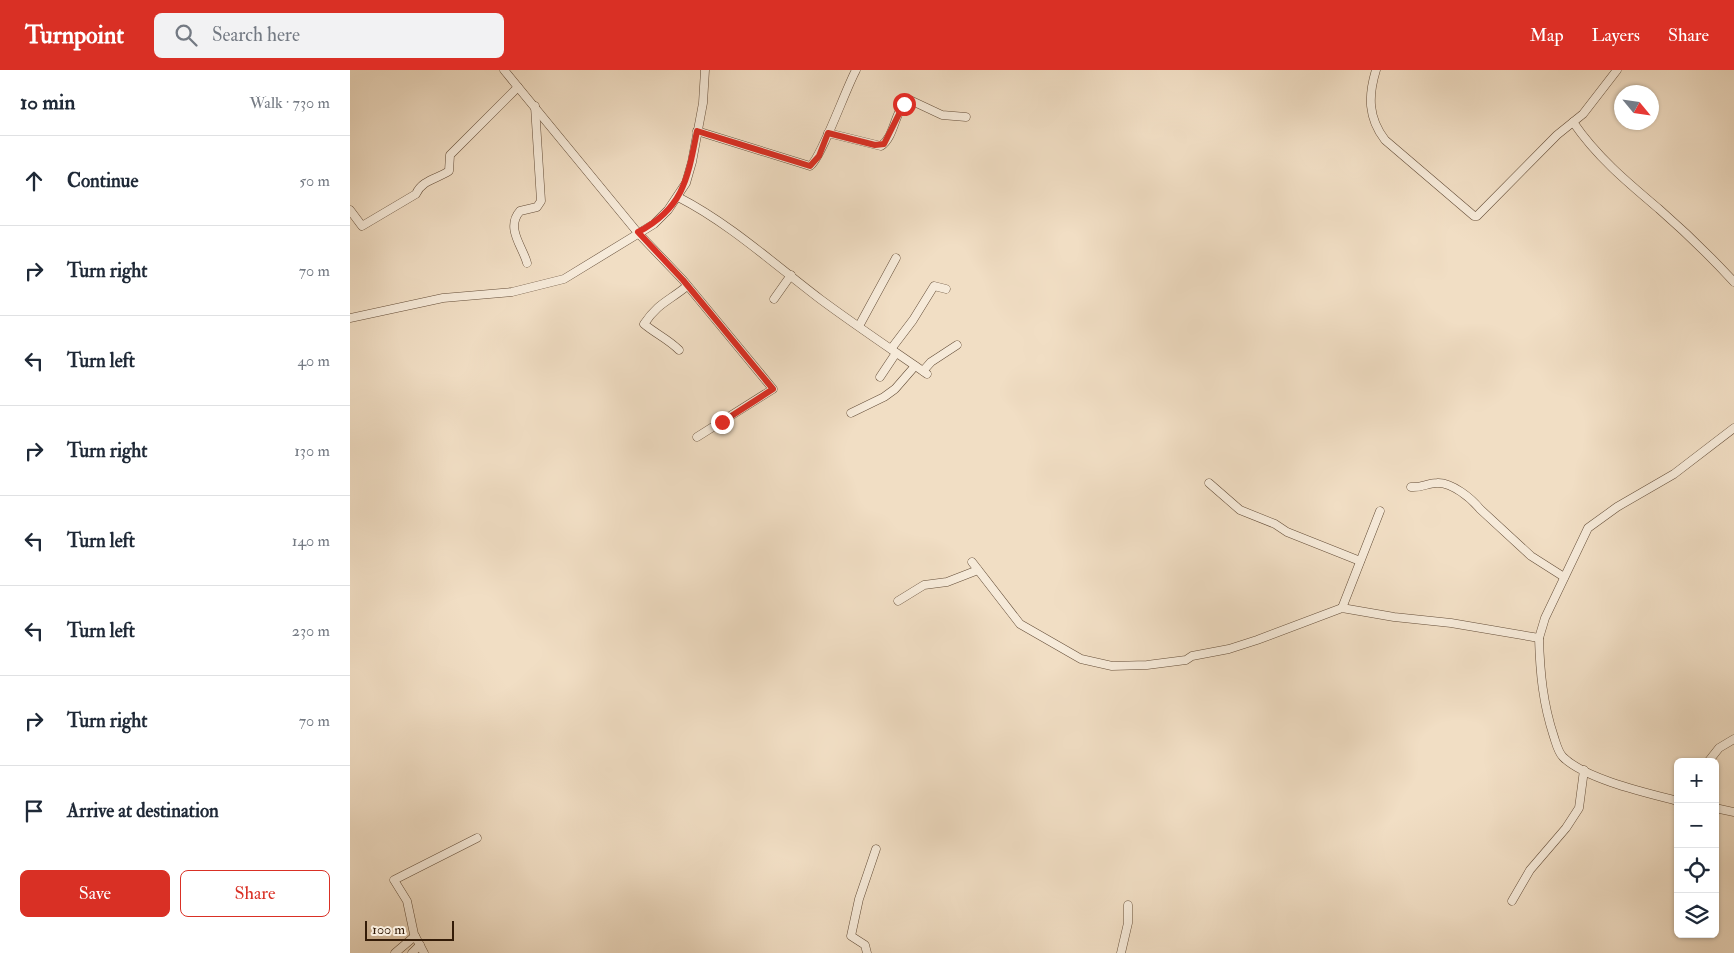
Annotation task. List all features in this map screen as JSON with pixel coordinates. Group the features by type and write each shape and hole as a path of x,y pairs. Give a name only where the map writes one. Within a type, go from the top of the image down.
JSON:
{"street":[{"path":"504,70 638,232 764,375 773,389 697,437"},
{"path":"350,318 443,298 512,292 564,279 638,232 654,224 678,197 686,182 692,162 703,103 705,70"},
{"path":"697,131 810,166 819,156 856,70"},
{"path":"1376,70 1369,100 1372,118 1377,129 1386,140 1474,216 1586,110 1616,70"},
{"path":"350,210 359,225 362,226 414,195 428,181 436,179 449,171 450,155 518,87"},
{"path":"828,133 881,146 888,138 904,104 910,100 942,115 966,117"},
{"path":"528,263 518,244 516,220 520,211 537,207 541,201 535,106"},
{"path":"1573,122 1597,154 1670,219 1734,282"},
{"path":"678,197 698,207 893,351 925,372 931,362 957,345"},
{"path":"859,326 896,258"},
{"path":"774,299 791,275"},
{"path":"679,350 667,339 655,334 644,324 659,304 675,296 687,286"},
{"path":"880,377 893,351 934,286 946,289"},
{"path":"851,413 884,397 915,366"},
{"path":"1674,800 1628,787 1584,770 1562,756 1545,709 1541,682 1539,638 1545,618 1588,528 1633,497 1674,474 1734,428"},
{"path":"1209,483 1240,510 1275,524 1287,532 1360,561"},
{"path":"1410,487 1419,488 1439,483 1450,486 1474,501 1480,509 1531,556 1564,577"},
{"path":"1342,608 1380,511"},
{"path":"972,562 1020,624 1081,659 1112,666 1148,665 1186,660 1192,656 1229,649 1269,636 1342,608 1394,617 1451,622 1539,638"},
{"path":"898,601 924,585 948,582 978,570"},
{"path":"1711,758 1720,748 1734,739"},
{"path":"1512,901 1530,870 1576,813 1582,795 1584,770"},
{"path":"1719,809 1734,812"},
{"path":"412,953 422,949 415,936 407,901 394,880 477,838"},
{"path":"867,953 865,945 851,936 859,899 876,849"},
{"path":"1121,953 1128,923 1128,905"},
{"path":"395,953 415,936"}],"route":[{"path":"722,422 773,389 764,375 724,331 683,280 638,232 654,224 678,197 686,182 692,162 697,131 810,166 815,163 819,156 828,133 881,146 888,138 904,104"}]}
